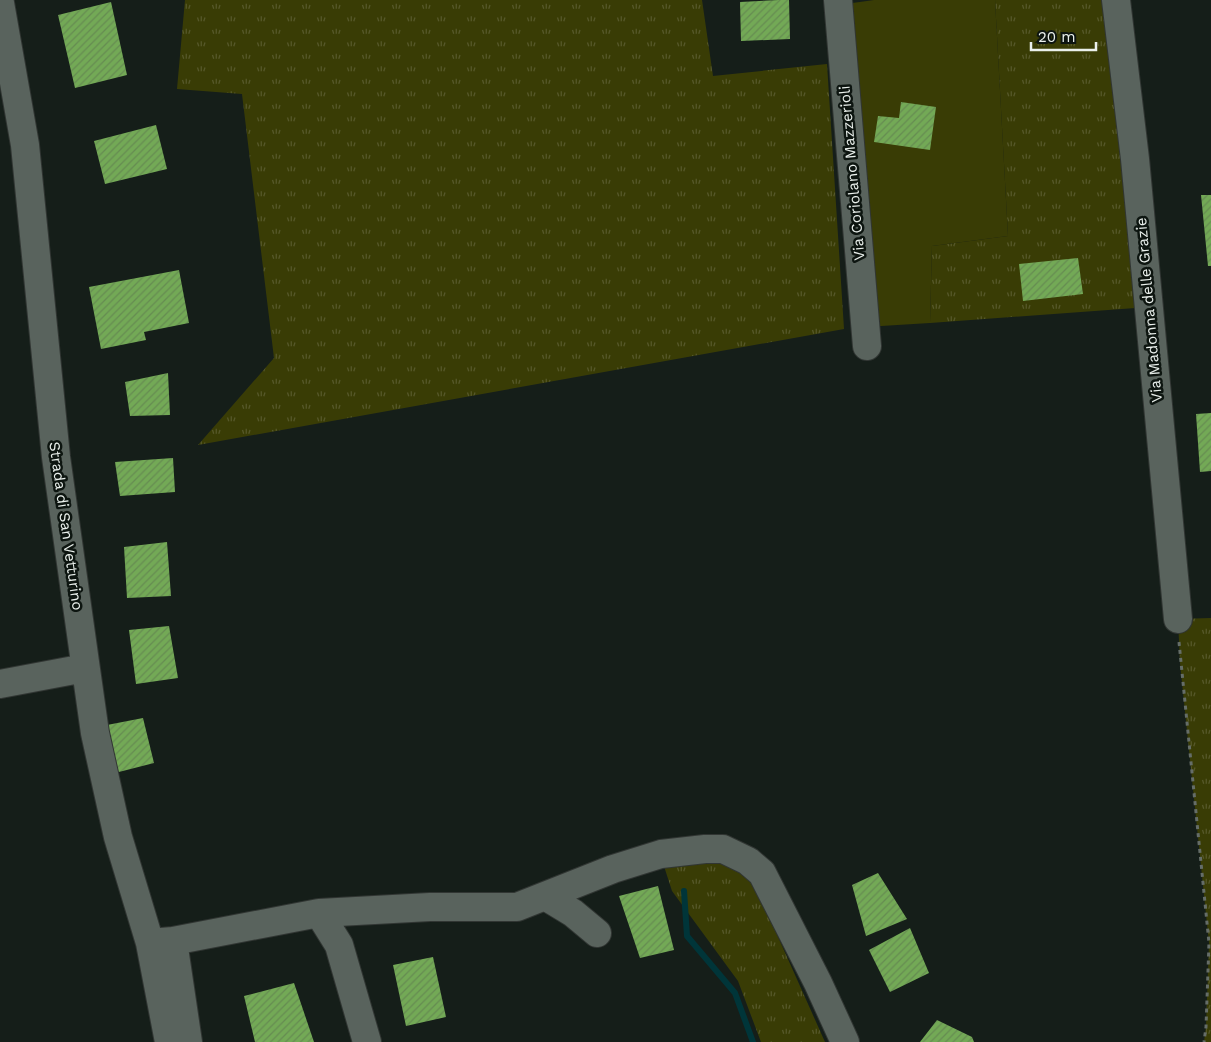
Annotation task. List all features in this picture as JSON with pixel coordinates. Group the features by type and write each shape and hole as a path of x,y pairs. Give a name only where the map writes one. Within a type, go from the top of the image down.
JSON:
{"street":[{"name":"Via Coriolano Mazzerioli","path":"838,0 867,346"},
{"name":"Via Madonna delle Grazie","path":"1116,0 1135,159 1178,620"},
{"name":"Strada di San Vetturino","path":"1,10 25,145 56,458 95,734 118,837 161,942 169,1042"},
{"path":"0,684 85,668"},
{"path":"188,1042 161,942 319,913 430,907 517,907 613,869 661,854 723,849 748,861 762,873 814,975 845,1042"},
{"path":"545,896 573,912 597,933"},
{"path":"319,913 339,945 367,1042"}],"path":[{"path":"1178,620 1181,672 1209,943 1204,1042"}],"green space":[{"path":"185,0 702,0 713,76 827,64 844,329 198,445 274,358 242,94 177,89"},
{"path":"874,0 995,0 1008,236 932,246 930,323 865,327 838,5"},
{"path":"995,0 1116,0 1149,307 930,323 932,246 1008,236"},
{"path":"1211,618 1211,1042 1204,1042 1209,943 1180,663 1178,619"},
{"path":"729,860 749,872 825,1042 761,1042 738,981 672,891 663,863"}],"building":[{"path":"789,0 790,39 741,41 740,2"},
{"path":"111,2 127,75 75,88 58,15"},
{"path":"901,102 936,107 930,150 874,142 878,116 899,118"},
{"path":"156,125 167,169 105,184 94,141"},
{"path":"1201,195 1211,195 1211,266 1208,266"},
{"path":"1078,258 1083,294 1023,301 1019,264"},
{"path":"179,270 189,323 144,332 146,340 101,349 89,287"},
{"path":"168,373 170,415 130,416 125,382"},
{"path":"1211,413 1211,471 1200,472 1196,414"},
{"path":"173,458 175,492 120,496 115,462"},
{"path":"167,542 171,596 127,598 124,547"},
{"path":"169,626 178,678 136,684 129,630"},
{"path":"143,718 154,763 115,773 107,725"},
{"path":"878,873 907,919 866,936 852,885"},
{"path":"658,886 674,950 640,958 619,896"},
{"path":"910,928 929,973 890,992 869,950"},
{"path":"433,957 446,1017 406,1026 393,965"},
{"path":"294,983 314,1042 255,1042 244,996"},
{"path":"937,1020 972,1037 974,1042 920,1042"}],"waterway":[{"path":"684,891 687,936 735,993 753,1042"}]}
